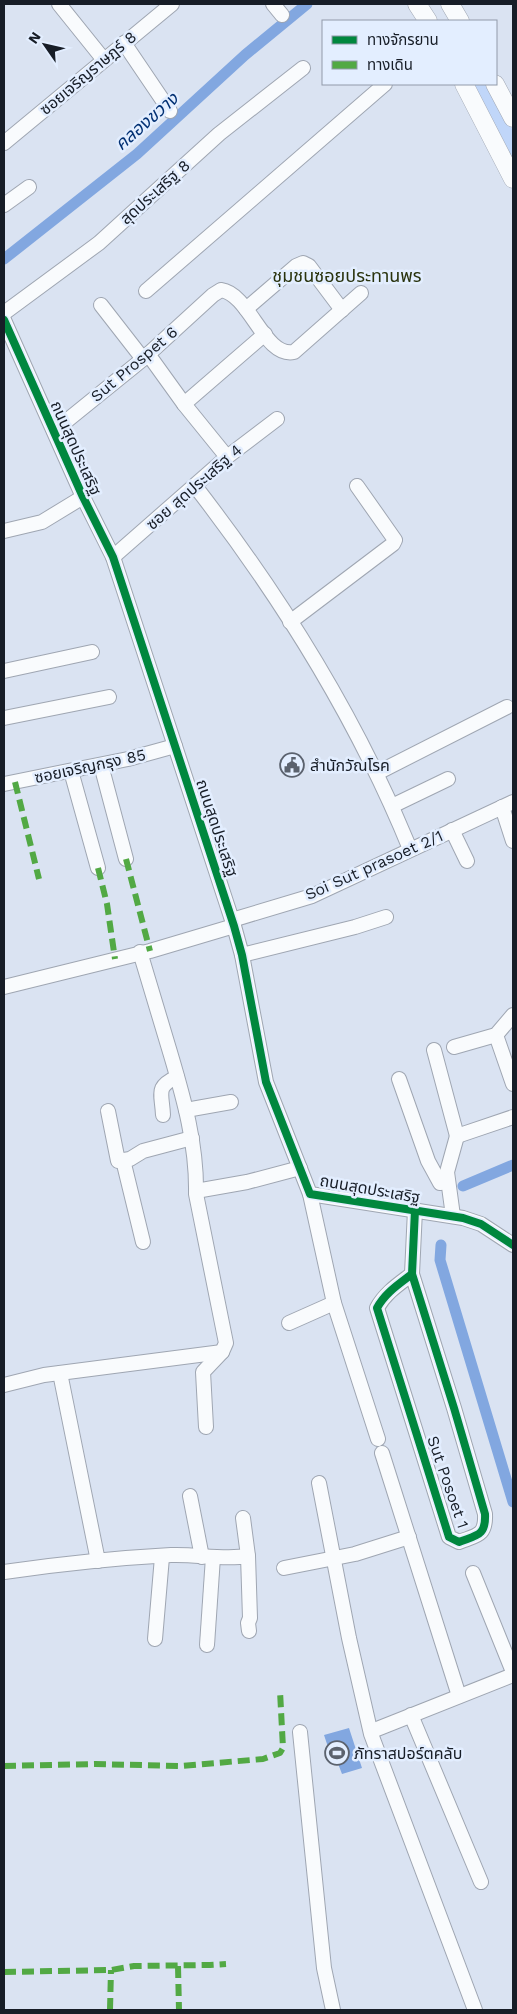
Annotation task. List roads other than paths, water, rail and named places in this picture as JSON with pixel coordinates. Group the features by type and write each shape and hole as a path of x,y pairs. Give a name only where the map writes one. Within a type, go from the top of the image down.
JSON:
{"main road":[{"path":"418,4 427,20"},
{"path":"450,4 459,20"},
{"path":"465,85 513,179"},
{"path":"496,85 513,118"}],"street":[{"path":"59,4 104,60"},
{"name":"ซอยเจริญราษฎร์ 8","path":"4,143 172,4"},
{"path":"273,4 282,15"},
{"path":"124,43 170,111"},
{"name":"สุดประเสริฐ 8","path":"4,313 99,242 219,134 303,68"},
{"path":"146,291 384,85"},
{"path":"4,205 29,187"},
{"path":"342,310 309,266 303,263 296,266 246,309 281,351 288,353 294,352 362,293"},
{"name":"Sut Prospet 6","path":"54,431 145,357 221,290 229,291 246,309"},
{"path":"101,305 227,457"},
{"name":"ถนนสุดประเสริฐ","path":"4,320 83,497 113,557 233,923 242,955 266,1082 310,1194 453,1216 481,1224 513,1245"},
{"path":"184,404 265,334"},
{"name":"ซอย สุดประเสริฐ 4","path":"113,557 227,457 277,420"},
{"path":"195,486 236,540 322,674 377,773 410,849"},
{"path":"290,622 393,544 395,540 357,486"},
{"path":"4,531 42,522 83,497"},
{"path":"4,670 92,652"},
{"path":"4,718 109,697"},
{"path":"377,773 507,707"},
{"name":"ซอยเจริญกรุง 85","path":"4,784 101,765 175,746"},
{"path":"101,765 126,859"},
{"path":"71,771 98,868"},
{"path":"392,806 448,779"},
{"path":"508,805 513,841"},
{"name":"Soi Sut prasoet 2/1","path":"4,987 140,952 312,896 508,805"},
{"path":"452,830 467,861"},
{"path":"242,955 355,927 386,917"},
{"path":"140,952 186,1110 197,1175 196,1192 226,1344 222,1352 203,1375 206,1427"},
{"path":"454,1047 496,1034 513,1015"},
{"path":"496,1034 513,1084"},
{"path":"434,1050 457,1136 447,1172 453,1216"},
{"path":"163,1115 161,1089 165,1083 177,1078"},
{"path":"399,1079 428,1161 440,1183 448,1182"},
{"path":"186,1110 231,1102"},
{"path":"108,1111 118,1161 130,1159 143,1150 192,1138"},
{"path":"457,1136 513,1117"},
{"path":"123,1160 143,1242"},
{"path":"196,1192 247,1182 300,1168"},
{"path":"310,1194 334,1303 459,1696"},
{"name":"Sut Posoet 1","path":"412,1274 389,1291 377,1308 449,1537 459,1542 480,1534 484,1529 485,1514 412,1274 415,1210"},
{"path":"288,1323 334,1303"},
{"path":"4,1385 44,1375 222,1352"},
{"path":"60,1373 98,1561"},
{"path":"319,1483 364,1706 475,2010"},
{"path":"190,1496 207,1557 207,1645"},
{"path":"243,1518 250,1570 249,1631"},
{"path":"284,1568 333,1558 409,1537"},
{"path":"4,1572 171,1555 207,1557 248,1556"},
{"path":"154,1639 162,1557"},
{"path":"372,1731 513,1673 474,1572"},
{"path":"411,1715 481,1882"},
{"path":"300,1732 324,1968 332,2010"}],"water":[{"path":"349,1728 362,1768 342,1774 337,1761 333,1762 324,1735"}],"waterway":[{"name":"คลองขวาง","path":"4,259 137,154 245,55 307,4"},
{"path":"463,1186 513,1165"},
{"path":"441,1245 440,1260 513,1502"}],"place":[{"name":"สำนักวัณโรค","path":"292,765"},
{"name":"ภัทราสปอร์ตคลับ","path":"337,1753"}],"district":[{"name":"ชุมชนซอยประทานพร","path":"347,275"}]}
